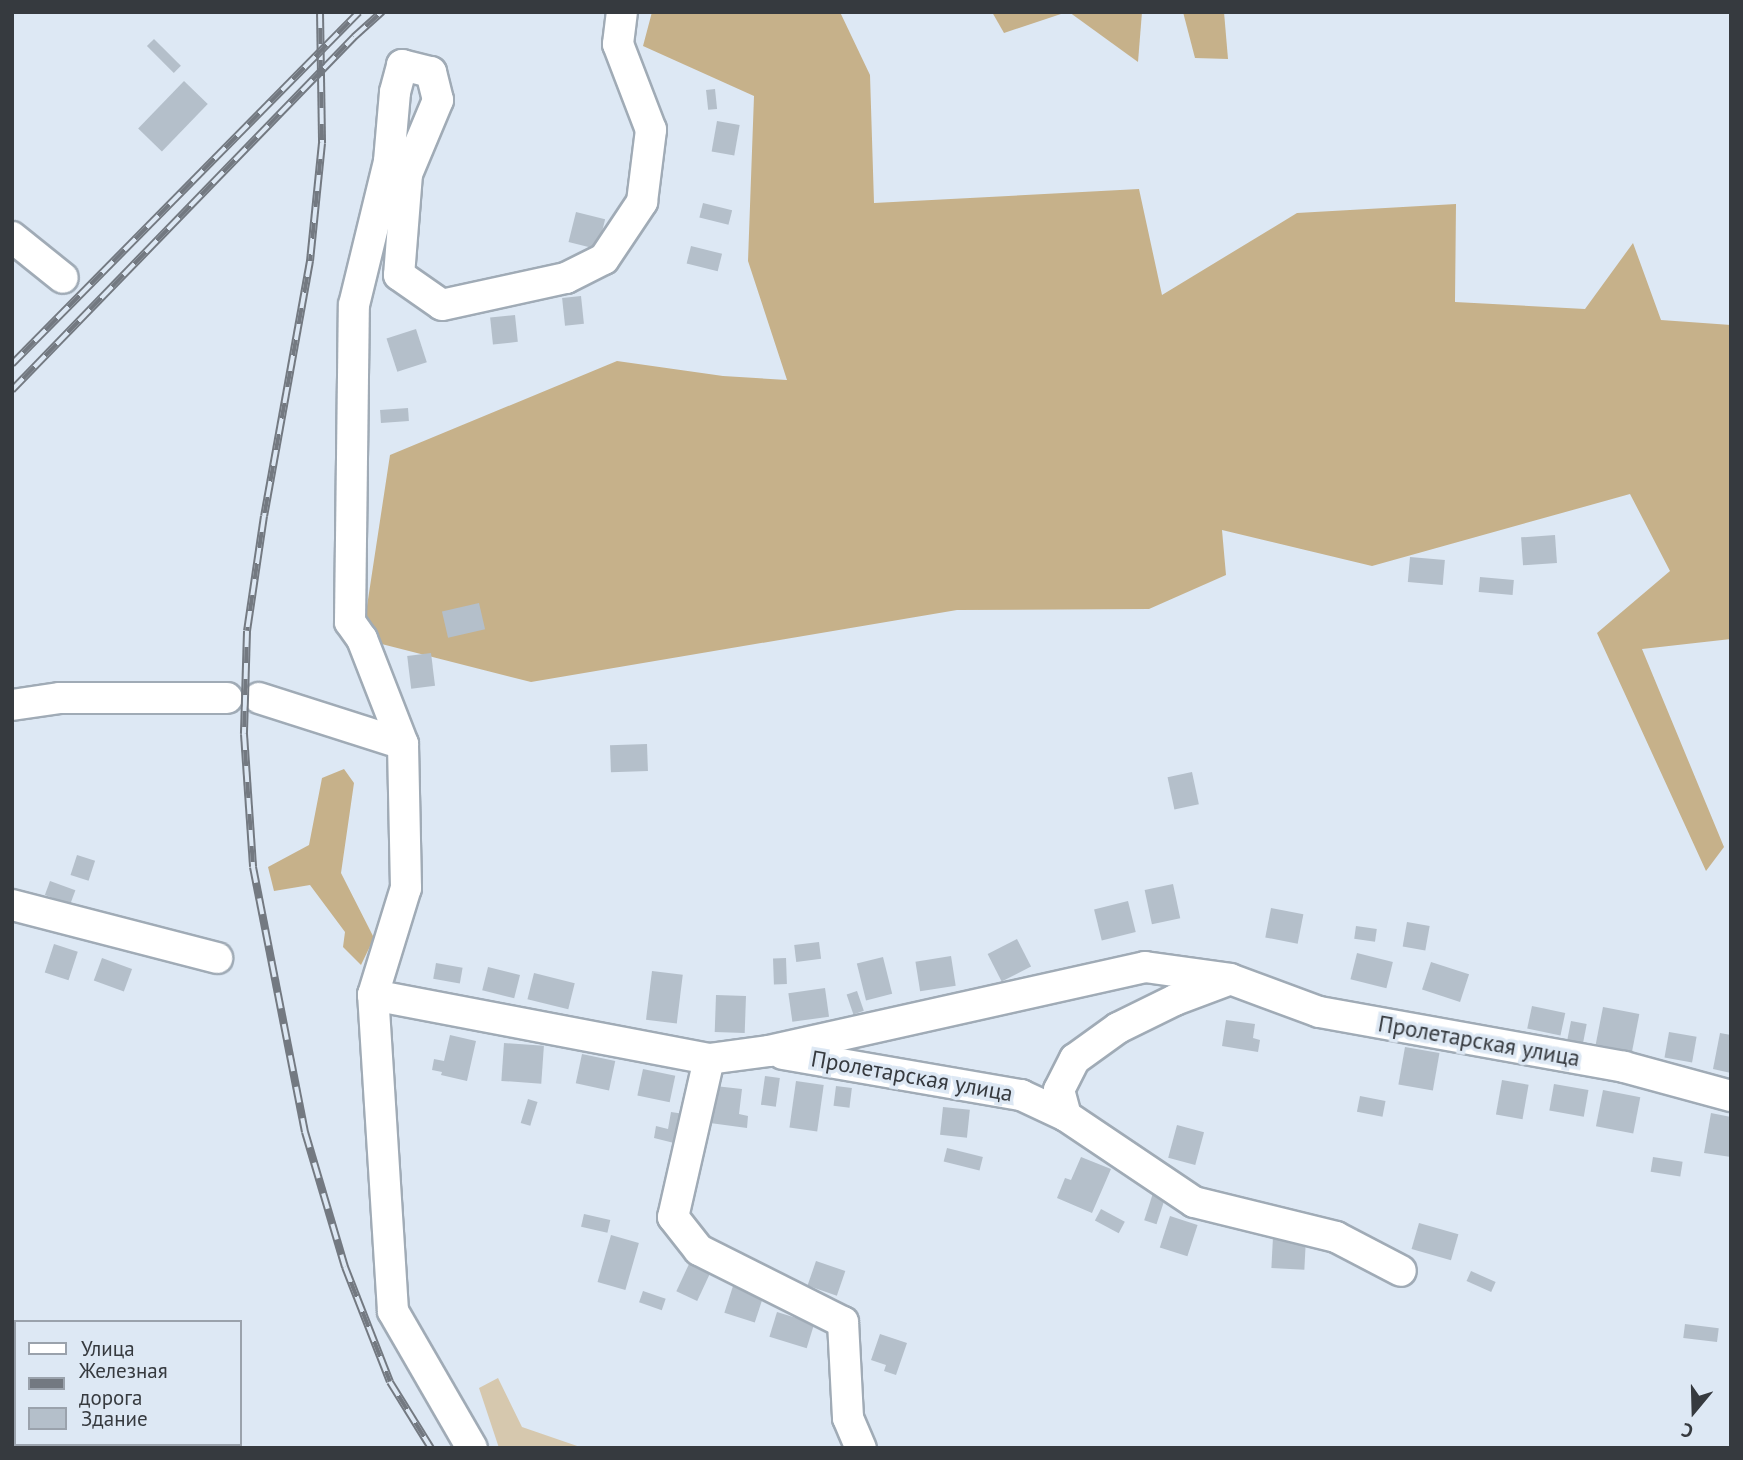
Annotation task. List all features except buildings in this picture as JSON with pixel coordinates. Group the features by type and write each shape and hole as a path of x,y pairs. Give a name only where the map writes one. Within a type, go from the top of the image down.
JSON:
{"street":[{"path":"472,1448 393,1311 373,995 406,888 403,744 362,639 350,622 354,305 389,161 395,92 402,65 431,72 438,100 407,174 399,275 442,305 566,278 604,259 642,202 651,130 618,44 622,12"},
{"path":"12,237 63,278"},
{"path":"12,705 60,698 227,698"},
{"path":"259,698 403,744"},
{"path":"12,905 217,958"},
{"name":"Пролетарская улица","path":"373,995 709,1059 769,1051 1145,967 1230,979 1319,1012 1624,1067 1731,1096"},
{"path":"1066,1116 1059,1090 1075,1059 1118,1028 1175,1000 1230,979"},
{"name":"Пролетарская улица","path":"769,1051 1021,1095 1066,1116 1194,1202 1336,1237 1401,1271"},
{"path":"709,1059 673,1217 699,1250 843,1322 848,1418 861,1448"}],"shaded area":[{"path":"652,12 840,12 870,75 874,203 1139,189 1162,295 1297,213 1456,204 1455,302 1585,309 1633,243 1661,320 1731,325 1731,639 1642,649 1724,847 1706,871 1597,633 1670,571 1630,494 1372,566 1222,530 1226,575 1149,609 957,610 531,682 362,639 390,455 617,361 723,376 787,380 748,261 754,96 643,46"},
{"path":"992,12 1067,12 1004,33"},
{"path":"1069,12 1142,12 1138,62"},
{"path":"1183,12 1224,12 1228,59 1195,58"},
{"path":"344,769 354,783 341,873 374,938 361,965 343,947 345,932 310,885 274,891 268,867 309,845 322,778"},
{"path":"498,1378 522,1427 583,1448 499,1448 479,1388"}],"railway":[{"path":"320,12 322,143 310,261 264,516 247,631 244,734 253,867 305,1132 345,1267 390,1382 431,1448"},
{"path":"12,364 359,12"},
{"path":"12,390 354,37 382,12"},
{"path":"97,1446 104,1448"}]}
